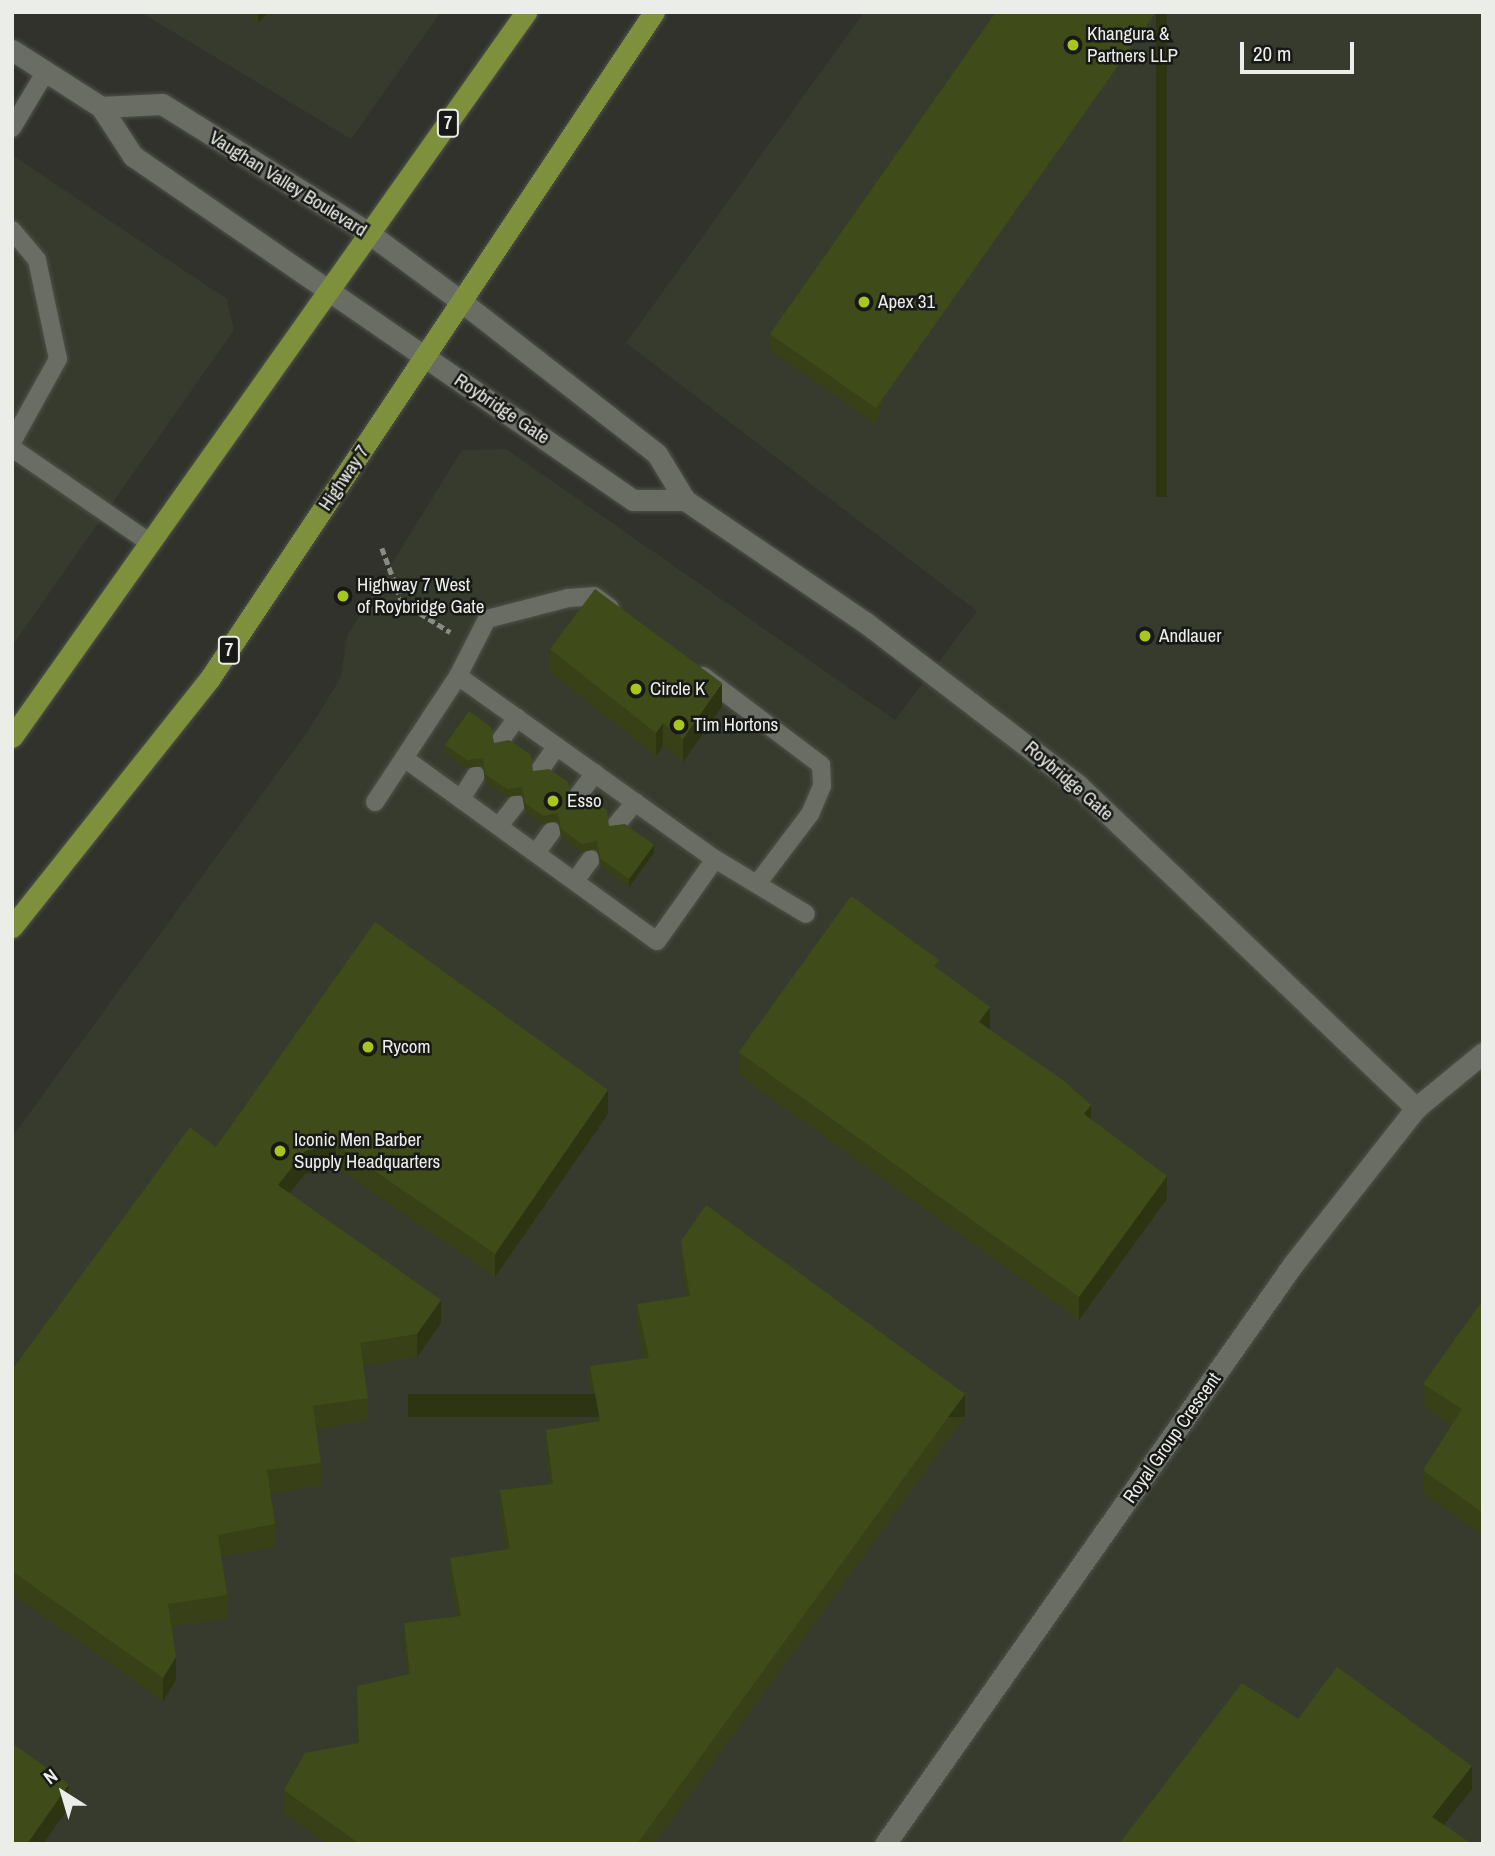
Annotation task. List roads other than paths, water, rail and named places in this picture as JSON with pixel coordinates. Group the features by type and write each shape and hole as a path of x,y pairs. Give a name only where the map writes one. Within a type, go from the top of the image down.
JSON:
{"main road":[{"name":"7","path":"12,737 366,231 526,12"},
{"name":"Highway 7","path":"12,927 210,678 654,12"}],"street":[{"path":"12,50 101,107 133,156 329,286"},
{"name":"Vaughan Valley Boulevard","path":"101,107 162,104 366,231 462,302"},
{"name":"Roybridge Gate","path":"329,286 425,357 633,500 685,500"},
{"name":"Roybridge Gate","path":"462,302 657,454 685,500 919,661 1078,785 1416,1108"},
{"name":"Royal Group Crescent","path":"885,1844 1294,1263 1416,1108 1483,1053"}],"lane":[{"path":"12,128 46,71"},
{"path":"12,230 37,260 58,359 12,442"},
{"path":"12,448 150,543"},
{"path":"375,802 458,676 486,620 568,598 594,597 626,620"},
{"path":"691,667 821,765 822,786 810,814 757,884"},
{"path":"458,676 715,859 806,914"},
{"path":"499,741 517,718"},
{"path":"540,770 557,746"},
{"path":"404,758 657,941 715,859"},
{"path":"577,797 595,773"},
{"path":"461,799 476,775"},
{"path":"616,825 635,802"},
{"path":"499,826 516,804"},
{"path":"536,853 552,831"},
{"path":"575,881 592,859"}],"place":[{"name":"Khangura & Partners LLP","path":"1073,45"},
{"name":"Apex 31","path":"864,302"},
{"name":"Highway 7 West of Roybridge Gate","path":"343,596"},
{"name":"Andlauer","path":"1145,636"},
{"name":"Circle K","path":"636,689"},
{"name":"Tim Hortons","path":"679,725"},
{"name":"Esso","path":"553,801"},
{"name":"Rycom","path":"368,1047"},
{"name":"Iconic Men Barber Supply Headquarters","path":"280,1151"}]}
